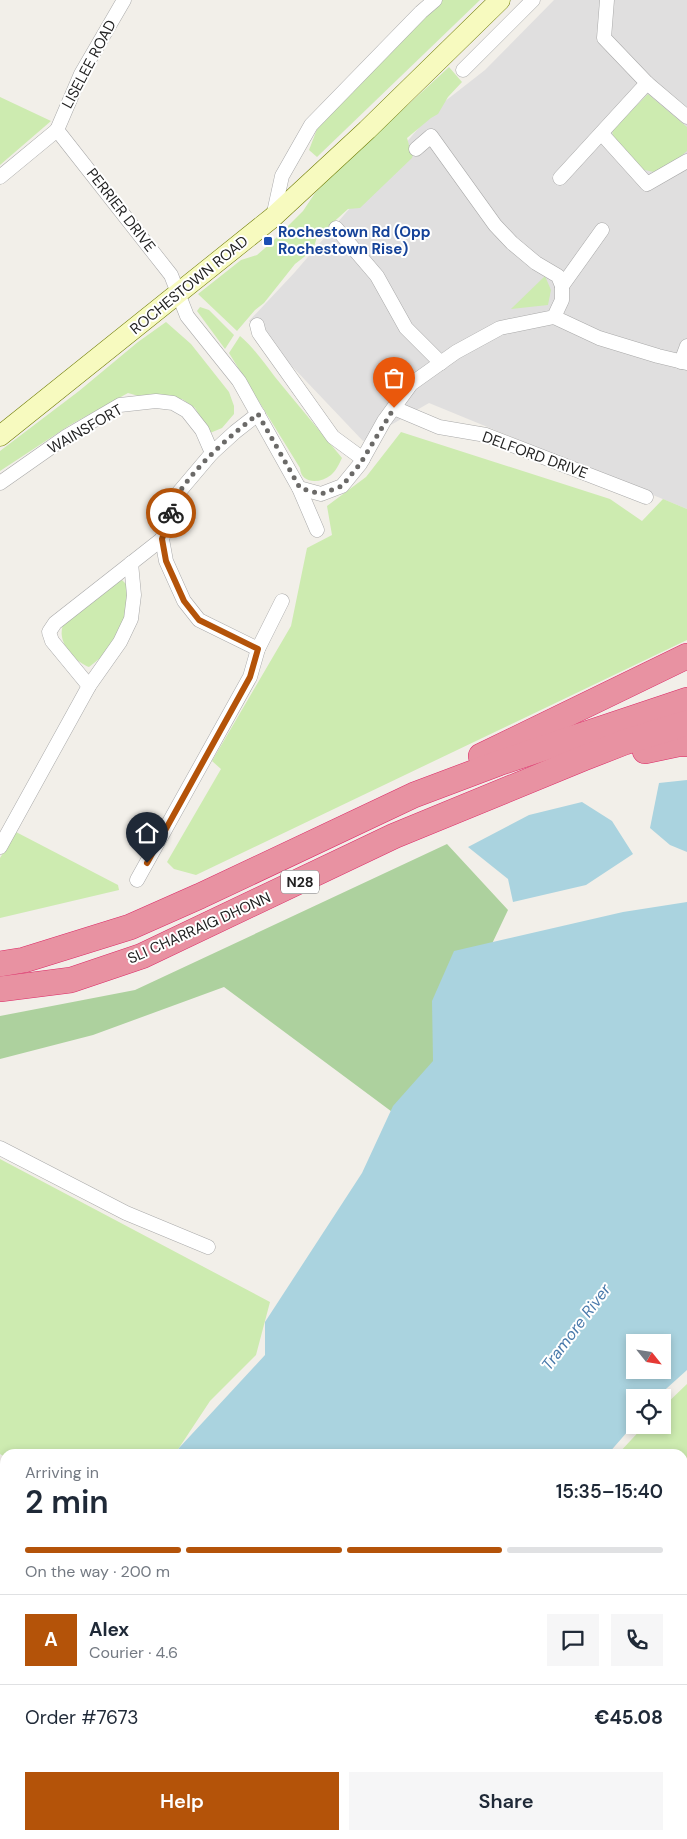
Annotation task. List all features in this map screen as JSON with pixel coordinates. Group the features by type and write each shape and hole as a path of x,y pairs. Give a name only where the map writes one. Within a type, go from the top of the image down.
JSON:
{"highway":[{"name":"N28","path":"414,795 503,744 687,656"},
{"name":"N28","path":"414,795 499,762 687,700"},
{"name":"N28","path":"527,781 625,742 687,723"},
{"path":"527,781 625,756 678,744 687,744"},
{"name":"SLI CHARRAIG DHONN","path":"0,989 71,980 142,956 394,836 527,781"},
{"name":"SLI CHARRAIG DHONN","path":"0,964 24,960 130,927 414,795"},
{"path":"0,1000 34,993 71,980"}],"main road":[{"name":"ROCHESTOWN ROAD","path":"0,436 180,294 272,218 368,130 500,0"}],"street":[{"name":"LISELEE ROAD","path":"57,130 81,74 124,0"},
{"path":"272,218 282,176 311,125 434,0"},
{"path":"463,70 533,0"},
{"path":"607,0 604,38 647,83 687,116"},
{"path":"560,178 647,83"},
{"path":"0,177 57,130"},
{"name":"PERRIER DRIVE","path":"57,130 172,275 187,316 238,381 300,488 317,530"},
{"path":"602,134 647,184 687,161"},
{"path":"416,149 431,136 495,225 512,243 536,263 558,276 562,286 562,300 554,317"},
{"path":"336,228 377,276 406,328 441,363"},
{"path":"562,286 602,230"},
{"path":"300,488 321,494 342,486 363,459 411,384 456,352 500,328 554,317 599,338 684,363 687,346"},
{"path":"257,325 259,333 333,437 363,459"},
{"name":"WAINSFORT","path":"0,483 67,436 120,405 156,401 173,403 187,410 202,430 212,453"},
{"name":"DELFORD DRIVE","path":"394,408 439,426 486,435 646,497"},
{"path":"258,414 212,453 179,492 162,539 166,561 184,601 199,620 258,649"},
{"path":"89,686 52,641 49,632 55,623 162,539"},
{"path":"0,847 89,686 120,642 131,619 134,595 131,563"},
{"path":"137,880 250,677 258,649 282,600"},
{"path":"0,1148 126,1213 208,1247"}],"shaded area":[{"path":"554,0 687,0 687,509 429,403 363,441 249,321 295,272 435,109 485,70"}],"green space":[{"path":"440,0 480,0 317,157 309,150 319,124"},
{"path":"449,67 462,82 448,97 438,114 407,138 409,145 414,151 412,158 360,208 348,209 317,237 313,250 295,264 264,303 255,310 237,331 198,294 241,260 257,255 272,242 303,211 315,193 330,177"},
{"path":"648,94 687,127 687,151 679,158 654,172 640,169 613,136 612,130"},
{"path":"0,97 51,121 0,165"},
{"path":"545,276 551,290 548,305 511,309"},
{"path":"200,307 209,310 234,335 225,349 197,311"},
{"path":"166,322 191,344 229,392 234,406 234,414 222,428 210,433 195,408 182,399 156,401 128,393 70,425 0,471 0,451"},
{"path":"240,336 255,351 342,458 334,472 327,478 312,481 307,480 301,473 300,468 229,353"},
{"path":"401,432 610,499 642,521 663,499 687,509 687,640 196,875 174,869 167,862 221,769 212,761 291,626 307,548 332,535 327,506 366,477"},
{"path":"122,580 128,586 123,622 108,650 89,667 76,659 63,642 63,624 110,584"},
{"path":"16,832 118,885 119,890 0,918 0,858"},
{"path":"447,844 508,910 407,1123 224,987 93,1035 0,1059 0,1016 135,990"},
{"path":"0,1159 270,1302 256,1355 210,1401 178,1449 0,1449"},
{"path":"687,1384 687,1449 623,1449 637,1434 671,1434 671,1399"}],"water":[{"path":"687,780 687,852 670,845 650,828 659,783"},
{"path":"582,802 612,821 633,854 586,885 513,902 508,879 468,847 529,815"},
{"name":"Tramore River","path":"687,902 687,1370 666,1389 626,1389 626,1433 612,1449 178,1449 265,1355 265,1322 362,1173 393,1106 433,1061 432,1001 454,951 623,912"}],"way so far":[{"path":"171,513 179,492 212,453 258,414 300,488 321,494 342,486 360,464 384,421 394,408"}],"place":[{"name":"Rochestown Rd (Opp Rochestown Rise)","path":"268,241"}],"route":[{"path":"147,863 250,677 258,649 199,620 184,601 166,561 162,539 171,513"}]}
